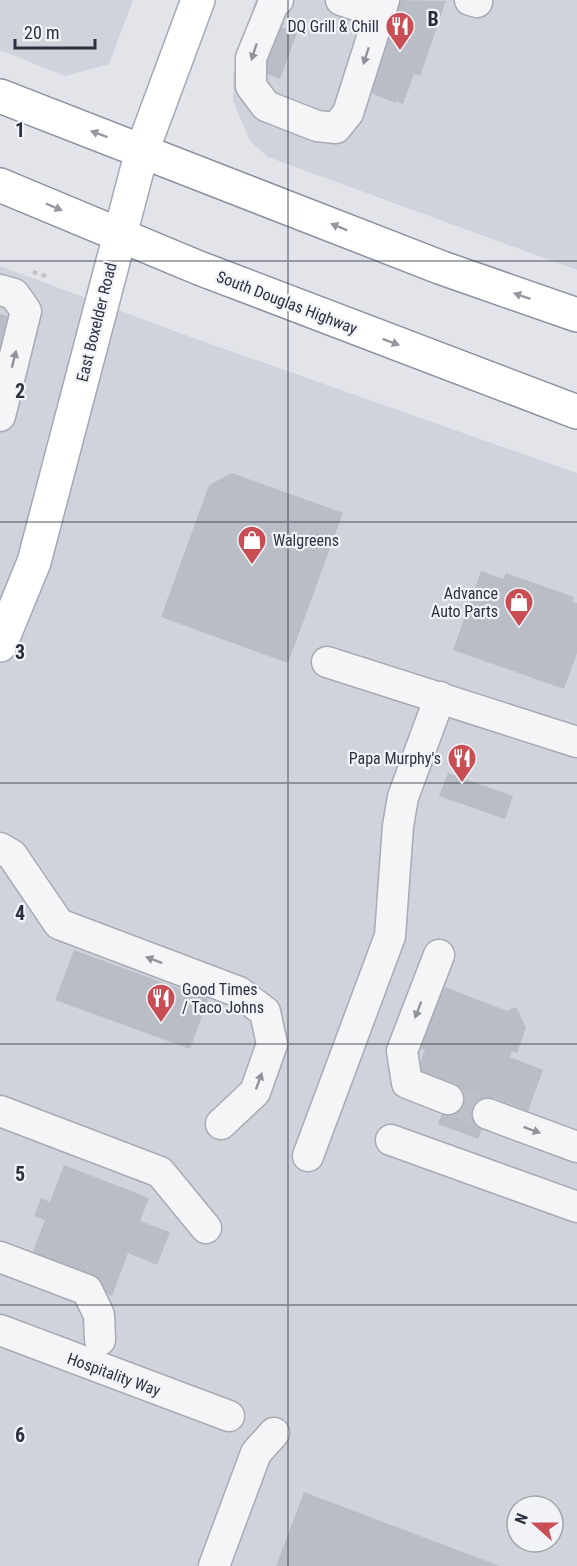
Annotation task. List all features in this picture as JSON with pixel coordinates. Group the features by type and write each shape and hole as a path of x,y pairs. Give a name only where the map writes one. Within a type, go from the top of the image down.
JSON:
{"main road":[{"name":"East Boxelder Road","path":"0,645 34,562 118,234 142,151 198,0"},
{"path":"0,96 442,268 577,315"},
{"name":"South Douglas Highway","path":"0,185 199,268 577,412"}],"street":[{"path":"278,0 273,4 251,58 251,86 266,106 317,126 336,128 348,113 361,2"},
{"path":"0,290 14,294 26,311 0,416"},
{"path":"327,662 577,742"},
{"path":"308,1156 390,936 398,826 403,797 440,697"},
{"path":"0,848 12,855 59,924 239,992 265,1012 272,1044 255,1092 221,1124"},
{"path":"439,955 402,1051 407,1083 448,1099"},
{"path":"0,1111 160,1172 206,1228"},
{"path":"488,1114 577,1147"},
{"path":"392,1140 577,1208"},
{"path":"0,1257 87,1290 99,1315 100,1340"},
{"name":"Hospitality Way","path":"0,1330 229,1416"},
{"path":"214,1566 256,1453 274,1433"}],"shaded area":[{"path":"0,0 133,0 109,64 65,76 0,50"},
{"path":"255,0 577,0 577,270 268,157 250,141 233,101 233,76"},
{"path":"0,266 188,336 577,473 577,1566 0,1566"}],"building":[{"name":"DQ Grill & Chill","path":"396,0 446,1 420,76 414,74 403,104 369,92"},
{"path":"275,25 297,33 280,79 257,70"},
{"path":"0,314 13,318 0,363"},
{"name":"Walgreens","path":"232,473 343,513 288,663 161,617 209,485"},
{"name":"Advance Auto Parts","path":"481,571 503,579 506,573 574,597 572,602 577,603 577,653 564,689 453,650"},
{"name":"Papa Murphy's","path":"448,773 513,796 505,819 439,796"},
{"name":"Good Times / Taco Johns","path":"74,950 208,999 190,1049 55,1000"},
{"path":"440,985 507,1011 516,1007 526,1028 517,1053 512,1051 510,1057 543,1070 528,1111 494,1098 478,1139 438,1124 453,1085 417,1071 425,1050 413,1046"},
{"path":"64,1165 149,1198 140,1221 170,1232 157,1265 128,1253 112,1296 28,1264 45,1220 34,1216 41,1198 50,1202"},
{"path":"304,1492 500,1566 276,1566"}],"tunnel":[{"path":"448,1099 488,1114"}],"place":[{"name":"DQ Grill & Chill","path":"400,52"},
{"name":"Walgreens","path":"252,566"},
{"name":"Advance Auto Parts","path":"519,628"},
{"name":"Papa Murphy's","path":"462,784"},
{"name":"Good Times / Taco Johns","path":"161,1024"}]}
